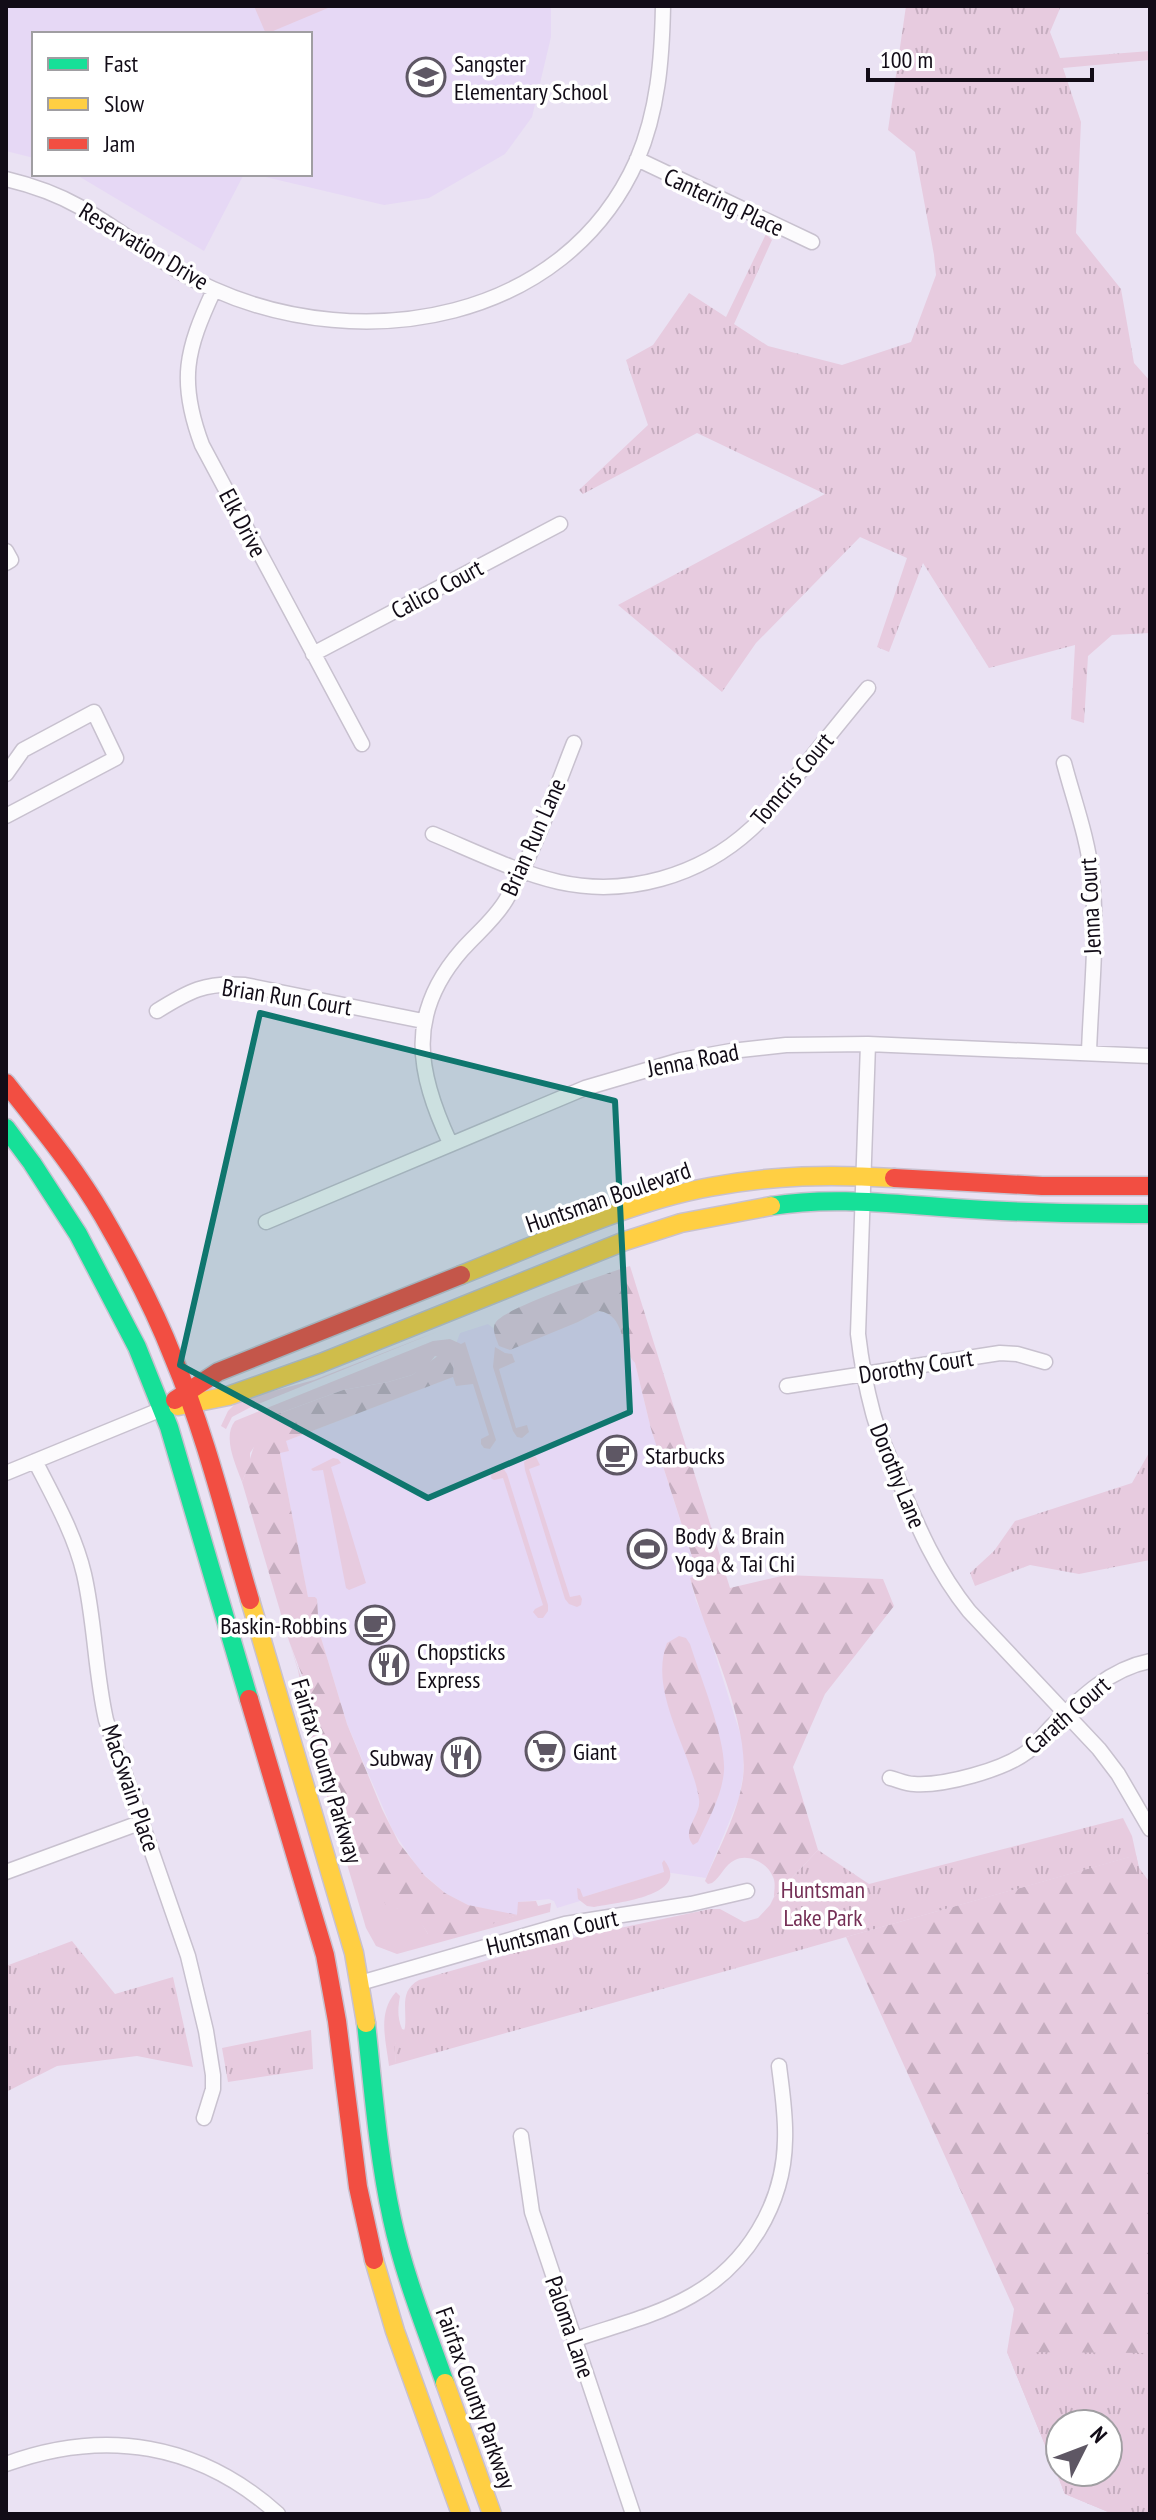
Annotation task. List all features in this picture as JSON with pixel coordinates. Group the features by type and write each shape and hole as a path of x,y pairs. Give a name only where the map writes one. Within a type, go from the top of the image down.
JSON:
{"main road":[{"name":"Fairfax County Parkway","path":"6,1083 64,1157 103,1216 145,1294 189,1398 339,1896 360,1983 382,2165 406,2273 492,2514"},
{"path":"6,1128 53,1191 87,1245 132,1334 162,1409 325,1955 336,2007 359,2190 375,2261 461,2514"},
{"name":"Huntsman Boulevard","path":"189,1398 218,1372 615,1215 710,1187 793,1176 863,1175 1042,1186 1150,1186"},
{"name":"Huntsman Boulevard","path":"162,1409 189,1398 228,1396 321,1363 625,1241 681,1223 776,1204 862,1202 1041,1214 1150,1214"}],"street":[{"name":"Reservation Drive","path":"6,179 42,189 82,208 177,271 214,290 271,309 336,320 403,321 464,309 519,286 565,254 605,212 637,159 652,116 659,84 663,6"},
{"name":"Cantering Place","path":"637,159 812,242"},
{"name":"Elk Drive","path":"214,290 195,331 188,358 187,390 193,422 202,445 362,744"},
{"name":"Calico Court","path":"313,654 560,524"},
{"path":"6,551 11,560 6,563"},
{"name":"Tomcris Court","path":"433,834 522,870 576,885 616,887 658,880 701,864 744,836 765,815 868,688"},
{"path":"6,774 23,750 94,712 116,758 6,816"},
{"name":"Brian Run Lane","path":"450,1143 433,1107 427,1085 423,1021 448,969 495,917 522,870 574,743"},
{"name":"Jenna Court","path":"1064,763 1084,833 1092,876 1095,923 1089,1052"},
{"name":"Brian Run Court","path":"157,1011 190,991 225,984 245,985 423,1021"},
{"name":"Jenna Road","path":"266,1222 585,1088 681,1060 786,1045 868,1044 1150,1056"},
{"name":"Dorothy Lane","path":"868,1044 858,1325 873,1415 917,1525 940,1572 969,1611 1099,1749 1118,1774 1150,1829"},
{"name":"Dorothy Court","path":"787,1386 1000,1353 1045,1362"},
{"name":"Huntsman Boulevard","path":"6,1473 162,1409"},
{"name":"MacSwain Place","path":"35,1461 83,1571 93,1622 95,1663 103,1708 188,1956 206,2031 213,2089 204,2118"},
{"name":"Carath Court","path":"890,1778 911,1784 935,1784 1003,1764 1027,1752 1104,1679 1150,1661"},
{"path":"6,1872 142,1822"},
{"name":"Huntsman Court","path":"360,1983 565,1924 691,1904 747,1891"},
{"path":"576,2339 691,2296 728,2269 747,2248 773,2201 782,2171 785,2126 779,2066"},
{"name":"Paloma Lane","path":"521,2136 532,2212 633,2514"},
{"path":"6,2464 42,2452 81,2445 115,2444 150,2448 193,2459 233,2479 278,2514"}],"highlighted area":[{"path":"260,1013 615,1101 630,1412 428,1498 180,1365"}],"shaded area":[{"name":"Sangster Elementary School","path":"6,6 551,6 551,37 532,117 505,154 429,198 384,205 261,176 312,176 312,32 32,32 32,158 6,151"},
{"path":"78,176 243,176 204,251"},
{"path":"599,1311 610,1314 617,1321 629,1356 635,1363 651,1429 698,1576 690,1578 696,1601 740,1733 744,1750 743,1776 739,1798 706,1878 665,1872 557,1908 554,1901 549,1899 519,1902 518,1915 512,1915 468,1905 445,1893 420,1871 393,1831 347,1724 319,1631 317,1599 308,1598 280,1453 286,1441 452,1377 460,1333 488,1324 497,1337 578,1322"}],"green space":[{"path":"254,6 328,8 271,32 265,32"},
{"path":"906,6 1061,6 1050,32 1060,58 1150,51 1150,60 1063,68 1081,122 1076,233 1121,289 1134,363 1150,381 1150,633 1112,635 1088,656 1084,723 1071,719 1075,645 989,668 923,563 889,652 877,647 907,558 860,537 756,643 722,692 618,605 825,494 697,433 583,494 579,490 648,425 626,360 653,345 689,293 726,317 766,234 772,240 734,324 768,346 842,365 911,342 936,275 915,152 888,130"},
{"path":"630,1266 730,1588 786,1575 883,1579 894,1606 825,1694 793,1767 818,1850 774,1897 770,1872 751,1859 735,1860 712,1883 705,1881 741,1791 743,1756 740,1731 690,1578 698,1575 651,1429 635,1363 626,1349 618,1325 608,1314 599,1311 510,1350 499,1346 494,1333 496,1322 518,1308"},
{"path":"439,1331 251,1407 232,1417 226,1429 221,1426 236,1403 314,1380"},
{"path":"450,1339 461,1344 465,1342 496,1440 490,1449 481,1444 481,1439 489,1435 473,1384 456,1386 454,1362 435,1356 428,1365 412,1375 343,1390 275,1415 250,1453 250,1463 242,1482 230,1443 235,1421 433,1341"},
{"path":"495,1347 512,1354 515,1362 499,1369 516,1428 527,1425 529,1432 522,1438 513,1431 493,1367"},
{"path":"443,1352 451,1354 453,1377 286,1441 289,1451 280,1453 308,1597 317,1599 319,1631 347,1724 399,1843 425,1876 445,1893 468,1905 518,1915 451,1935 428,1934 410,1914 386,1905 376,1889 353,1837 316,1728 306,1686 289,1641 242,1482 257,1438 275,1415 343,1390 412,1375"},
{"path":"1150,1451 1150,1560 1079,1574 1030,1565 975,1586 970,1573 994,1551 1015,1521 1132,1483"},
{"path":"531,1456 536,1457 540,1465 529,1469 570,1597 580,1595 582,1599 577,1607 565,1599 525,1470 524,1462"},
{"path":"333,1458 341,1463 331,1467 366,1583 349,1590 346,1588 323,1470 311,1469"},
{"path":"503,1468 507,1474 548,1605 543,1618 538,1618 533,1612 543,1605 503,1478 491,1478 492,1469"},
{"path":"679,1636 686,1638 690,1644 717,1725 724,1758 718,1799 698,1842 693,1845 689,1834 699,1799 663,1681 667,1643"},
{"path":"289,1641 353,1836 396,1908 415,1916 428,1934 478,1928 517,1915 518,1902 536,1901 538,1906 551,1903 550,1912 397,1954 376,1946 366,1928 315,1756"},
{"name":"Huntsman Lake Park","path":"1123,1818 1132,1836 1139,1868 1150,1883 1150,1902 1130,1857 396,2064 395,2044 405,2027 406,1995 419,1980 549,1943 710,1909 720,1909 744,1922 758,1918 818,1850 869,1884"},
{"path":"1136,1855 1139,1868 1150,1883 1150,2514 1113,2514 1065,2494 1063,2488 1124,2488 1124,2408 1044,2408 1044,2443 1007,2352 1014,2309 846,1937"},
{"path":"664,1860 670,1872 668,1882 647,1896 594,1907 578,1899 577,1888 583,1897 664,1872"},
{"path":"72,1941 115,1994 173,1977 193,2067 137,2056 57,2066 6,2092 6,1966"},
{"path":"396,1992 400,1996 399,2020 405,2030 395,2044 396,2064 389,2066 385,2018 386,2009"},
{"path":"311,2030 313,2069 228,2082 222,2048"},
{"path":"1007,2352 1150,2353 1150,2514 1113,2514 1065,2494 1063,2488 1124,2488 1124,2408 1044,2408 1044,2443"}],"traffic: fast":[{"path":"6,1128 78,1234 137,1347 169,1427 249,1699"},
{"path":"771,1206 840,1201 979,1210 1150,1214"},
{"path":"366,2023 379,2146 392,2219 409,2281 445,2383"}],"traffic: slow":[{"path":"461,1275 584,1225 647,1203 710,1187 779,1178 894,1178"},
{"path":"178,1406 228,1396 321,1363 625,1241 681,1223 771,1206"},
{"path":"250,1600 354,1953 366,2023"},
{"path":"374,2260 395,2331 461,2514"},
{"path":"445,2383 492,2514"}],"traffic: jam":[{"path":"6,1083 92,1198 166,1339 196,1416 250,1600"},
{"path":"894,1178 1042,1186 1150,1186"},
{"path":"175,1400 218,1372 461,1275"},
{"path":"249,1699 325,1955 337,2021 358,2187 374,2260"}],"place":[{"name":"Sangster Elementary School","path":"426,77"},
{"name":"Starbucks","path":"617,1455"},
{"name":"Body & Brain Yoga & Tai Chi","path":"647,1549"},
{"name":"Baskin-Robbins","path":"375,1625"},
{"name":"Chopsticks Express","path":"389,1665"},
{"name":"Giant","path":"545,1751"},
{"name":"Subway","path":"461,1757"}]}
